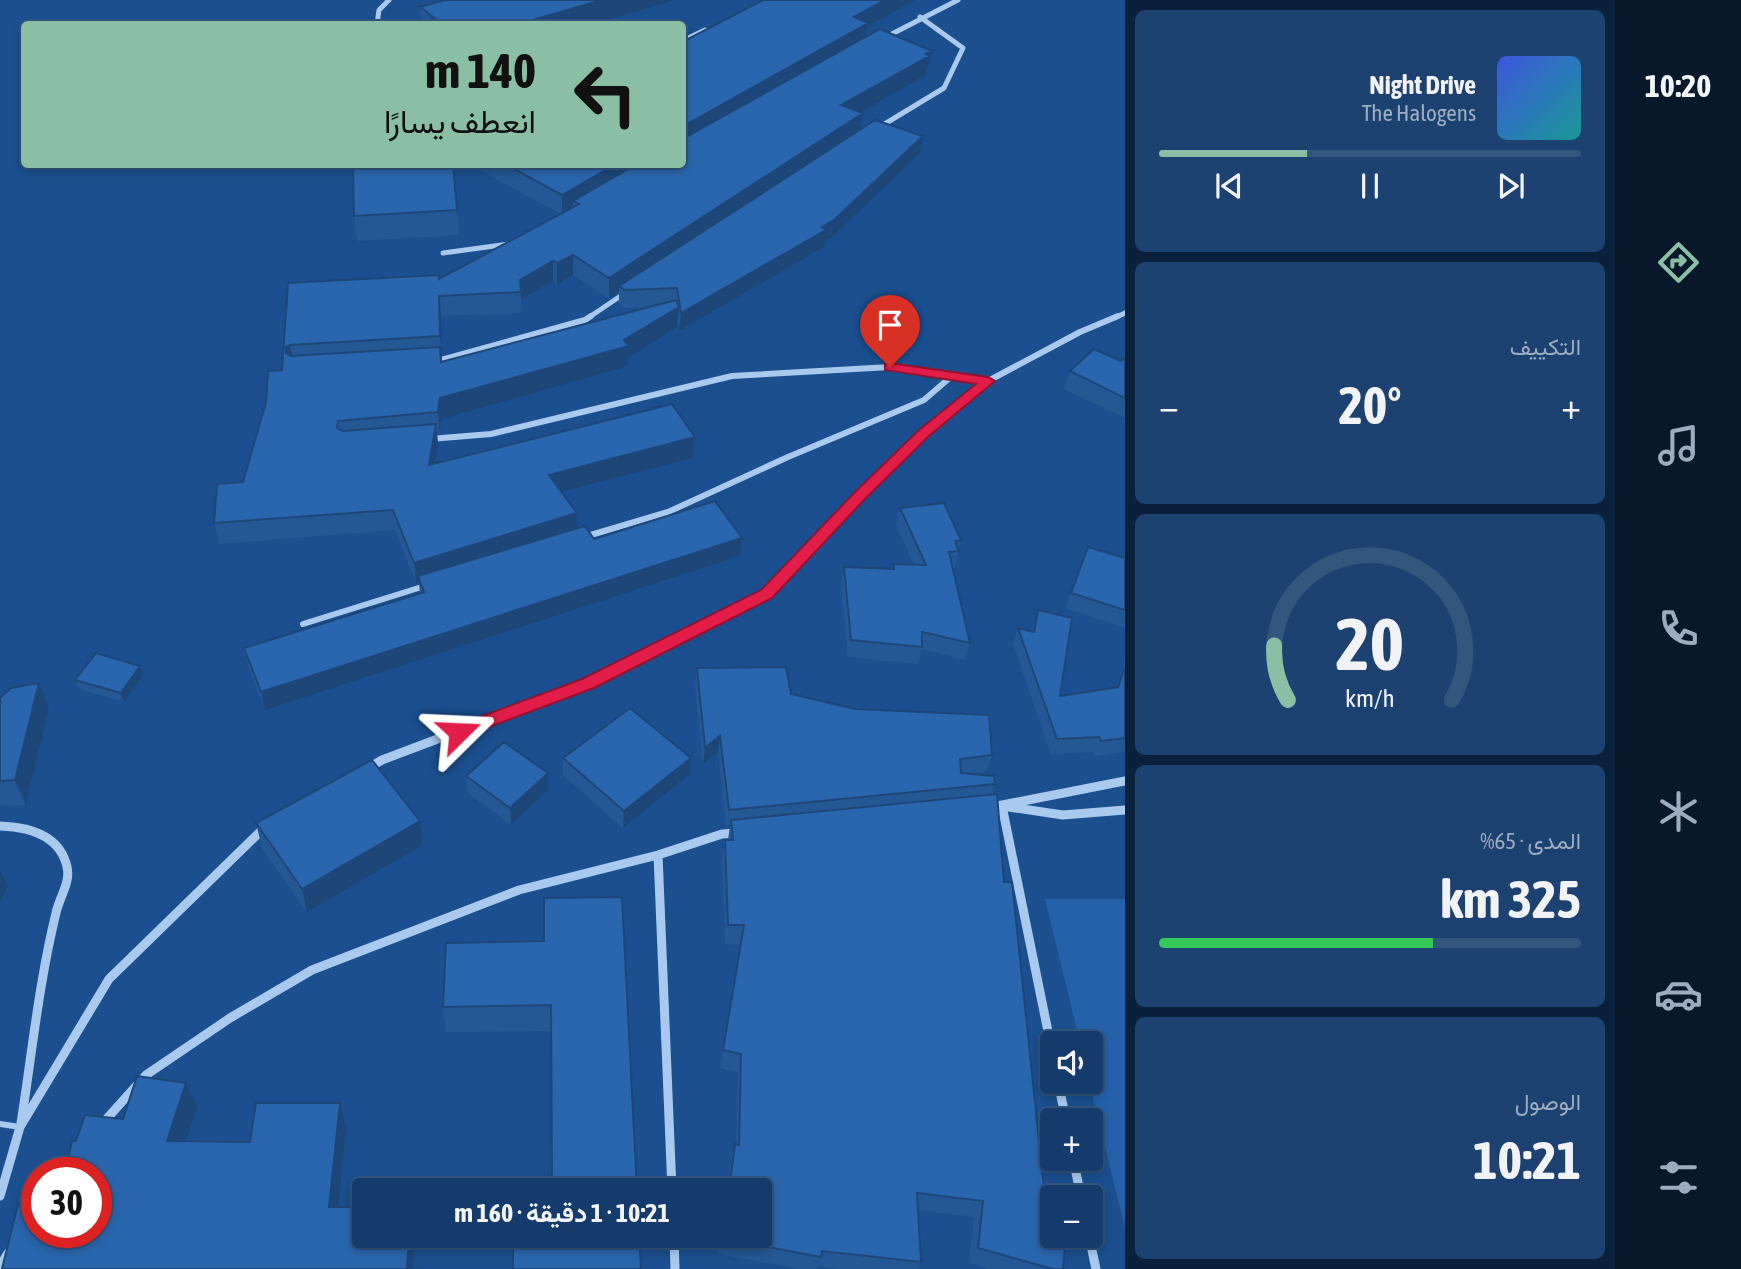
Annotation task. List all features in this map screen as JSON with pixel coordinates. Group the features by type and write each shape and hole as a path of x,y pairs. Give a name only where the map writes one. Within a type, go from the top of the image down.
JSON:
{"street":[{"path":"377,21 376,16 382,5 389,0"},
{"path":"873,44 920,17 958,0"},
{"path":"866,135 944,88 963,48 920,17"},
{"path":"686,39 707,29"},
{"path":"443,253 484,250 520,240"},
{"path":"429,363 443,362 585,320 630,290"},
{"path":"360,773 382,760 588,683 766,594 860,495 924,433 988,381 1080,332 1125,313"},
{"path":"425,439 491,434 732,376 890,367 988,381"},
{"path":"577,540 668,512 788,457 924,400 953,375"},
{"path":"303,624 434,584"},
{"path":"975,808 1002,806 1125,781"},
{"path":"1002,806 1063,815 1125,810"},
{"path":"1002,806 1048,1031"},
{"path":"20,1128 109,979 260,830 271,824"},
{"path":"0,826 19,826 41,833 59,846 68,869 56,911 20,1128 0,1196"},
{"path":"99,1127 146,1075 230,1017 312,970 520,890 658,855 722,834 749,831"},
{"path":"658,855 671,1178"},
{"path":"72,1157 80,1148"},
{"path":"0,1266 15,1242"},
{"path":"674,1248 675,1269"},
{"path":"1092,1248 1096,1269"}],"lane":[{"path":"0,1124 20,1128"}],"shaded area":[{"path":"1045,899 1125,899 1125,1228 1103,1139 1103,1108 1095,1108 1092,1094 1103,1094 1103,1031 1077,1031"}],"building":[{"path":"445,0 602,0 529,21 438,21 420,7"},
{"path":"763,0 885,0 854,17 868,23 686,125 686,40"},
{"path":"880,29 932,51 926,54 930,56 841,105 863,113 609,278 573,255 557,263 553,261 520,280 521,292 439,296 440,336 286,347 286,353 291,356 440,347 441,362 676,300 679,307 624,340 629,346 440,398 438,412 338,421 337,428 343,431 436,424 429,465 672,404 695,437 549,475 577,513 414,563 393,510 214,523 217,484 243,482 266,402 268,371 282,370 288,283 439,275 439,279 579,204 573,201 630,168 686,168 686,137"},
{"path":"875,120 923,136 834,220 822,227 826,230 681,313 677,288 625,290 619,286"},
{"path":"353,168 453,168 457,210 354,216"},
{"path":"512,168 609,168 562,195"},
{"path":"1094,349 1121,361 1125,358 1125,398 1070,371"},
{"path":"715,501 742,538 261,692 244,648 424,592 418,576 585,526 594,539"},
{"path":"944,503 961,540 955,541 959,551 949,552 970,643 922,632 922,647 851,640 844,567 894,569 893,564 926,565 900,508"},
{"path":"1088,547 1125,558 1125,610 1071,593"},
{"path":"1038,610 1072,618 1060,696 1118,687 1125,666 1125,738 1101,741 1099,737 1057,739 1018,628 1034,632"},
{"path":"96,653 140,666 121,693 75,680"},
{"path":"786,667 791,694 855,709 989,715 992,755 960,759 961,773 994,776 995,784 729,810 720,736 705,748 697,668"},
{"path":"39,683 15,780 0,781 0,698 11,688"},
{"path":"630,708 691,758 624,811 563,758"},
{"path":"504,742 548,773 510,808 466,776"},
{"path":"372,760 420,821 302,889 256,823"},
{"path":"997,794 1004,882 1012,882 1040,1171 1044,1185 1040,1185 1040,1248 1065,1248 1063,1269 1053,1269 978,1248 983,1201 917,1193 921,1262 822,1251 821,1257 772,1248 772,1178 731,1178 735,1144 739,1145 741,1054 723,1050 744,925 728,925 725,840 733,840 731,820"},
{"path":"622,897 636,1178 552,1178 551,1005 443,1007 446,943 544,941 544,898"},
{"path":"137,1076 186,1083 167,1141 250,1142 256,1103 340,1103 329,1207 352,1207 352,1248 408,1248 407,1268 424,1269 2,1269 21,1200 21,1248 112,1248 112,1157 68,1157 72,1141 76,1141 85,1115 123,1119"},
{"path":"513,1248 640,1248 641,1269 513,1269"}],"route":[{"path":"459,732 588,683 766,594 860,495 924,433 988,381 890,367"}]}
